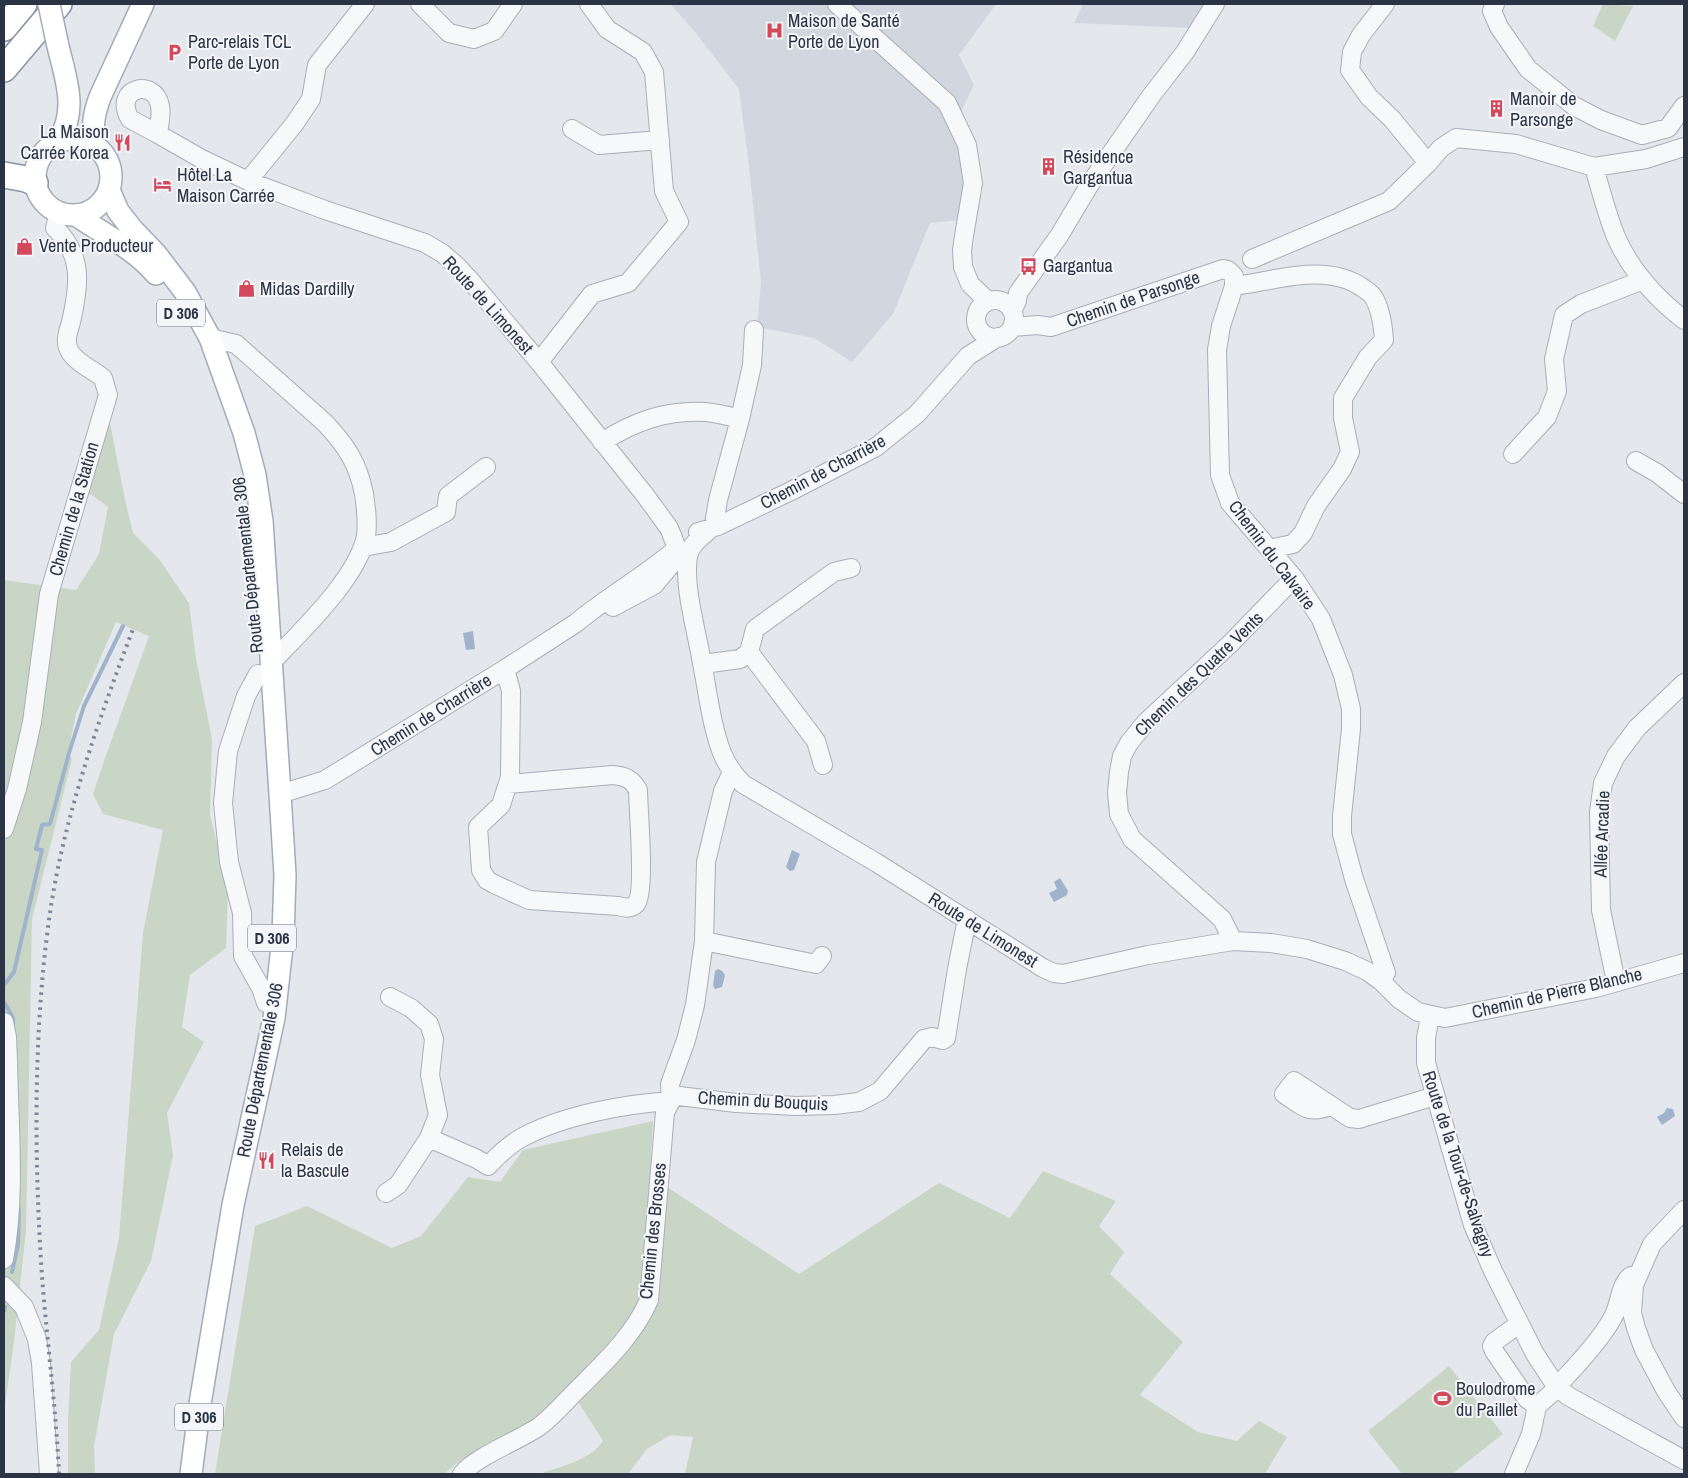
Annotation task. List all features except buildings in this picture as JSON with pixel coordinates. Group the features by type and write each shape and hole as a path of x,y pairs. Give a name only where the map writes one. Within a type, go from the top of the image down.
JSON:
{"highway":[{"path":"4,28 24,4"},
{"path":"4,68 58,4"},
{"path":"4,175 26,178 36,183"}],"main road":[{"path":"49,4 69,93 70,108 68,124 58,142 48,149 40,159 36,170 36,183 43,201 68,214 87,213 104,199 109,190 111,178 109,166 95,146 83,141 58,142"},
{"path":"95,146 92,127 97,105 144,4"},
{"name":"Route Départementale 306","path":"109,190 118,211 156,254 185,292 210,338 234,403 255,475 264,547 272,959 266,1003 223,1205 179,1474"},
{"name":"Route Départementale 306","path":"68,214 123,245 156,274 172,297 200,349 224,409 241,480 247,521 280,794 285,875 283,938 274,1018 233,1205 200,1404 191,1474"}],"street":[{"path":"248,181 295,123 311,99 317,66 365,4"},
{"path":"420,4 449,33 474,39 494,31 513,4"},
{"path":"539,362 592,294 628,283 679,222 664,191 654,72 643,52 607,29 589,4"},
{"path":"967,220 958,240 954,262 955,271 979,330 987,336 1009,323 1017,301 1018,292 1058,236 1090,184 1151,96 1185,52 1215,4"},
{"path":"1385,4 1361,36 1352,52 1350,70 1369,97 1392,119 1428,163"},
{"path":"1495,4 1492,11 1499,27 1528,69 1574,106 1601,120 1642,135 1668,128 1684,106"},
{"path":"842,7 947,103 967,145 973,183 962,250 963,267 970,284 993,300 1008,306 1009,323"},
{"path":"572,129 599,145 660,140"},
{"name":"Route de Limonest","path":"158,134 200,158 248,181 325,210 425,243 457,266 539,362 602,442 681,548 687,566 689,593 711,715 722,753 732,772 743,784 877,863 1027,958 1054,973 1063,974 1148,955 1234,941 1271,943 1314,951 1355,965 1380,981 1399,999 1418,1012 1430,1016"},
{"path":"1252,259 1389,201 1441,148 1456,138 1516,144 1594,167 1646,159 1684,147"},
{"path":"1594,167 1617,239 1643,280 1662,302 1684,320"},
{"name":"Chemin de la Station","path":"4,829 17,789 32,722 49,594 108,395 103,378 74,358 69,350 67,339 76,296 77,267 67,242 55,228 68,214"},
{"name":"Chemin de Parsonge","path":"1009,323 1052,327 1223,269 1231,278 1335,277 1353,281 1372,295 1382,318 1384,340 1368,357 1342,398 1343,418 1350,452 1342,469 1316,506 1303,533 1293,544 1269,549"},
{"name":"Chemin du Calvaire","path":"1231,278 1217,350 1220,475 1230,503 1294,578 1321,619 1337,657 1351,710 1342,834 1354,879 1386,973 1380,981"},
{"path":"1513,454 1547,417 1557,391 1554,359 1564,315 1581,304 1643,280"},
{"path":"976,320 980,306 1018,292"},
{"name":"Chemin de Charrière","path":"968,356 976,320"},
{"name":"Chemin de Charrière","path":"280,794 324,780 505,669 576,623 595,607 713,528 795,490 886,440 918,414 968,356 1009,323"},
{"path":"713,528 718,500 752,365 754,330"},
{"name":"Route Départementale 306","path":"210,338 236,344 296,395 338,436 352,456 362,485 367,521 363,547 343,585 265,668 246,696 228,752 223,803 229,862 242,913 243,956 261,988 266,1003"},
{"path":"602,442 644,420 671,413 706,412 740,418"},
{"path":"1636,461 1657,473 1684,494"},
{"path":"363,547 392,542 446,512 448,496 486,467"},
{"name":"Chemin de Charrière","path":"576,623 600,614 654,585 681,548"},
{"path":"703,664 740,658 749,652 755,629 834,572 851,568"},
{"name":"Chemin des Quatre Vents","path":"1234,941 1222,919 1132,839 1119,814 1117,794 1122,756 1129,743 1146,722 1230,644 1294,578"},
{"path":"749,652 816,741 822,765"},
{"path":"505,669 511,690 510,777 501,805 478,827 480,863 484,875 502,889 529,900 628,908 636,904 639,898 641,861 638,790 633,782 627,778 612,775 508,784"},
{"name":"Allée Arcadie","path":"1616,982 1601,910 1600,812 1603,783 1616,756 1637,728 1684,683"},
{"name":"Chemin des Brosses","path":"462,1474 477,1462 519,1439 548,1418 617,1348 643,1313 649,1300 665,1112 671,1098 670,1084 683,1049 695,1005 704,941 706,862 723,792 732,772"},
{"name":"Chemin du Bouquis","path":"429,1138 488,1166 500,1153 522,1138 551,1125 616,1108 671,1098 796,1106 859,1102 880,1091 924,1039 932,1037 944,1040 946,1038 967,919"},
{"path":"704,941 816,964 822,956"},
{"name":"Chemin de Pierre Blanche","path":"1430,1016 1457,1017 1616,982 1684,963"},
{"path":"386,1193 398,1185 429,1138 438,1115 430,1075 434,1039 429,1024 411,1008 390,997"},
{"name":"Route de la Tour-de-Salvagny","path":"1430,1016 1425,1053 1426,1063 1474,1226 1484,1251 1535,1354 1568,1396 1684,1460"},
{"path":"4,1022 8,1060 11,1203 4,1259"},
{"path":"1330,1106 1350,1118 1359,1119 1435,1096"},
{"path":"1684,1210 1652,1244 1634,1285 1632,1312 1644,1350 1684,1418"},
{"path":"1514,1474 1531,1434 1537,1406 1578,1365 1613,1318 1628,1278 1640,1270"},
{"path":"4,1286 24,1307 37,1339 41,1363 49,1474"},
{"path":"1519,1324 1494,1342 1492,1346 1527,1399 1537,1406"}],"shaded area":[{"path":"670,4 996,4 959,55 974,85 954,126 965,181 960,220 930,223 893,314 852,362 814,338 757,327 761,282 739,89 695,32"},
{"path":"1083,4 1208,4 1191,28 1074,23"}],"green space":[{"path":"1603,4 1633,6 1615,41 1593,26"},
{"path":"109,418 133,533 159,559 189,603 196,659 212,739 210,815 228,888 226,948 190,975 182,1027 204,1042 167,1113 173,1155 151,1261 114,1334 94,1446 95,1474 68,1474 71,1362 99,1330 119,1238 143,933 163,830 103,814 93,794 149,636 116,622 76,714 68,753 72,759 32,919 26,1231 4,1412 4,580 76,590 99,554 108,507 88,492"},
{"path":"653,1121 644,1282 637,1310 616,1340 543,1417 502,1442 462,1459 444,1474 215,1474 255,1226 307,1206 392,1248 421,1236 468,1177 500,1182 523,1150"},
{"path":"1043,1171 1116,1201 1099,1226 1124,1252 1110,1274 1183,1342 1140,1395 1198,1432 1237,1441 1259,1421 1287,1437 1265,1474 685,1474 693,1437 670,1435 647,1449 628,1474 540,1474 583,1458 598,1448 603,1441 577,1400 637,1334 664,1185 799,1274 939,1183 1010,1218"},
{"name":"Boulodrome du Paillet","path":"1449,1366 1503,1434 1452,1474 1402,1474 1368,1431"}],"water":[{"path":"473,631 475,649 466,650 463,633"},
{"path":"792,850 800,854 794,870 790,871 786,867"},
{"path":"1060,878 1068,891 1067,895 1054,902 1049,893 1057,889 1054,882"},
{"path":"718,969 725,975 722,987 715,989 713,986 715,971"},
{"path":"1667,1108 1673,1109 1675,1116 1662,1125 1657,1117 1664,1113"}],"waterway":[{"path":"4,985 14,972 42,850 36,849 42,825 50,824 84,706 123,626"},
{"path":"4,1002 13,1018 13,1028"},
{"path":"12,1272 18,1245 19,1209"},
{"path":"4,1311 5,1307"}],"railway":[{"path":"59,1474 42,1276 37,1185 38,1044 45,951 57,871 65,835 96,731 133,629"}],"place":[{"name":"Maison de Santé Porte de Lyon","path":"774,31"},
{"name":"Parc-relais TCL Porte de Lyon","path":"174,52"},
{"name":"Manoir de Parsonge","path":"1496,109"},
{"name":"La Maison Carrée Korea","path":"123,142"},
{"name":"Résidence Gargantua","path":"1049,167"},
{"name":"Hôtel La Maison Carrée","path":"163,185"},
{"name":"Vente Producteur","path":"25,246"},
{"name":"Gargantua","path":"1029,266"},
{"name":"Midas Dardilly","path":"246,289"},
{"name":"Relais de la Bascule","path":"267,1160"},
{"name":"Boulodrome du Paillet","path":"1442,1399"}]}
